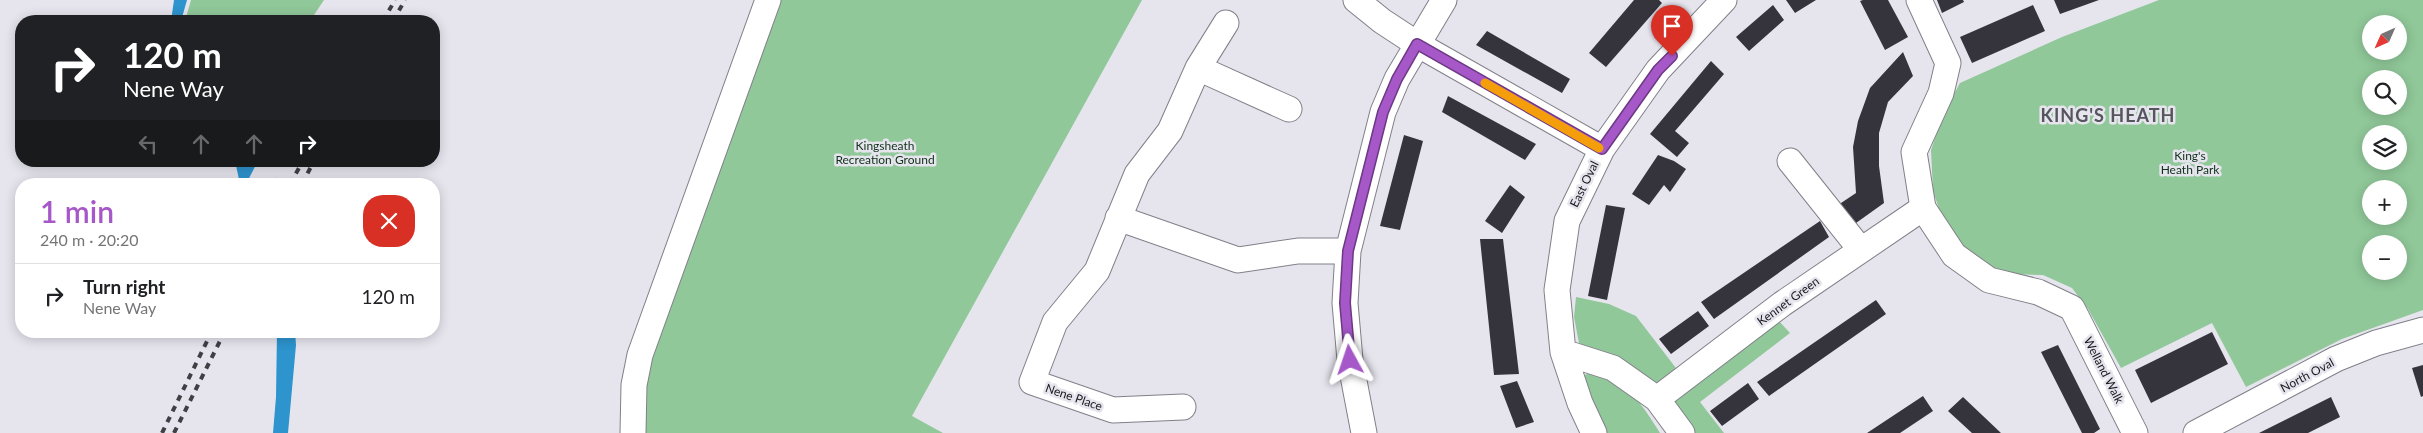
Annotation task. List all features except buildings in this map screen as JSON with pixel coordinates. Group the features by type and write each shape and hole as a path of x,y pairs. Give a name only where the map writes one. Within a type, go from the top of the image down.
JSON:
{"street":[{"path":"633,433 634,385 640,355 768,0"},
{"path":"1356,0 1382,22 1417,44 1602,149"},
{"path":"1364,433 1350,360 1345,303 1348,251 1383,112 1397,79 1444,0"},
{"name":"East Oval","path":"1594,433 1580,403 1564,352 1557,290 1566,221 1602,149 1658,70 1724,0"},
{"path":"1919,0 1948,63 1941,93 1914,152 1923,208"},
{"name":"Nene Place","path":"1183,407 1113,410 1032,382 1056,322 1097,271 1136,174 1170,131 1198,68 1226,24"},
{"path":"1198,68 1289,109"},
{"path":"1790,162 1861,250"},
{"name":"Kennet Green","path":"1657,399 1782,304 1923,208"},
{"name":"Welland Walk","path":"1923,208 1954,255 1989,280 2038,292 2072,308 2135,433"},
{"path":"1118,218 1238,260 1298,250 1348,251"},
{"name":"North Oval","path":"2196,433 2336,359 2376,343 2423,330"},
{"path":"1564,352 1613,368 1657,399 1682,433"}],"green space":[{"path":"191,0 324,0 314,15 187,15"},
{"name":"Kingsheath Recreation Ground","path":"780,0 1142,0 912,416 943,433 641,433 640,385"},
{"name":"King's Heath Park","path":"2159,0 2423,0 2423,310 2342,339 2246,387 2212,323 2121,368 2088,309 2072,288 2043,275 2005,274 1967,252 1944,224 1933,191 1931,150 1943,114 1960,83 2062,37"},
{"path":"1576,297 1609,304 1636,316 1679,372 1656,387 1601,353 1579,343 1574,317"},
{"path":"1778,320 1790,333 1700,402 1724,433 1683,433 1669,406"},
{"path":"1589,372 1601,374 1622,385 1647,413 1660,433 1602,433 1578,381"}],"water":[{"path":"174,0 187,0 183,15 172,15"},
{"path":"236,167 273,167 275,178 239,178"},
{"path":"277,338 296,338 288,433 273,433 276,397"}],"pier":[{"path":"255,167 275,167 277,175 275,178 249,178"}],"railway":[{"path":"386,15 395,0"},
{"path":"396,15 405,0"},
{"path":"293,178 300,167"},
{"path":"305,178 311,167"},
{"path":"162,433 209,338"},
{"path":"174,433 222,338"}],"slow traffic":[{"path":"1485,83 1599,148"}],"district":[{"name":"KING'S HEATH","path":"2108,115"}],"route":[{"path":"1350,360 1345,303 1348,251 1383,112 1397,79 1417,44 1602,149 1658,70 1672,56"}]}
